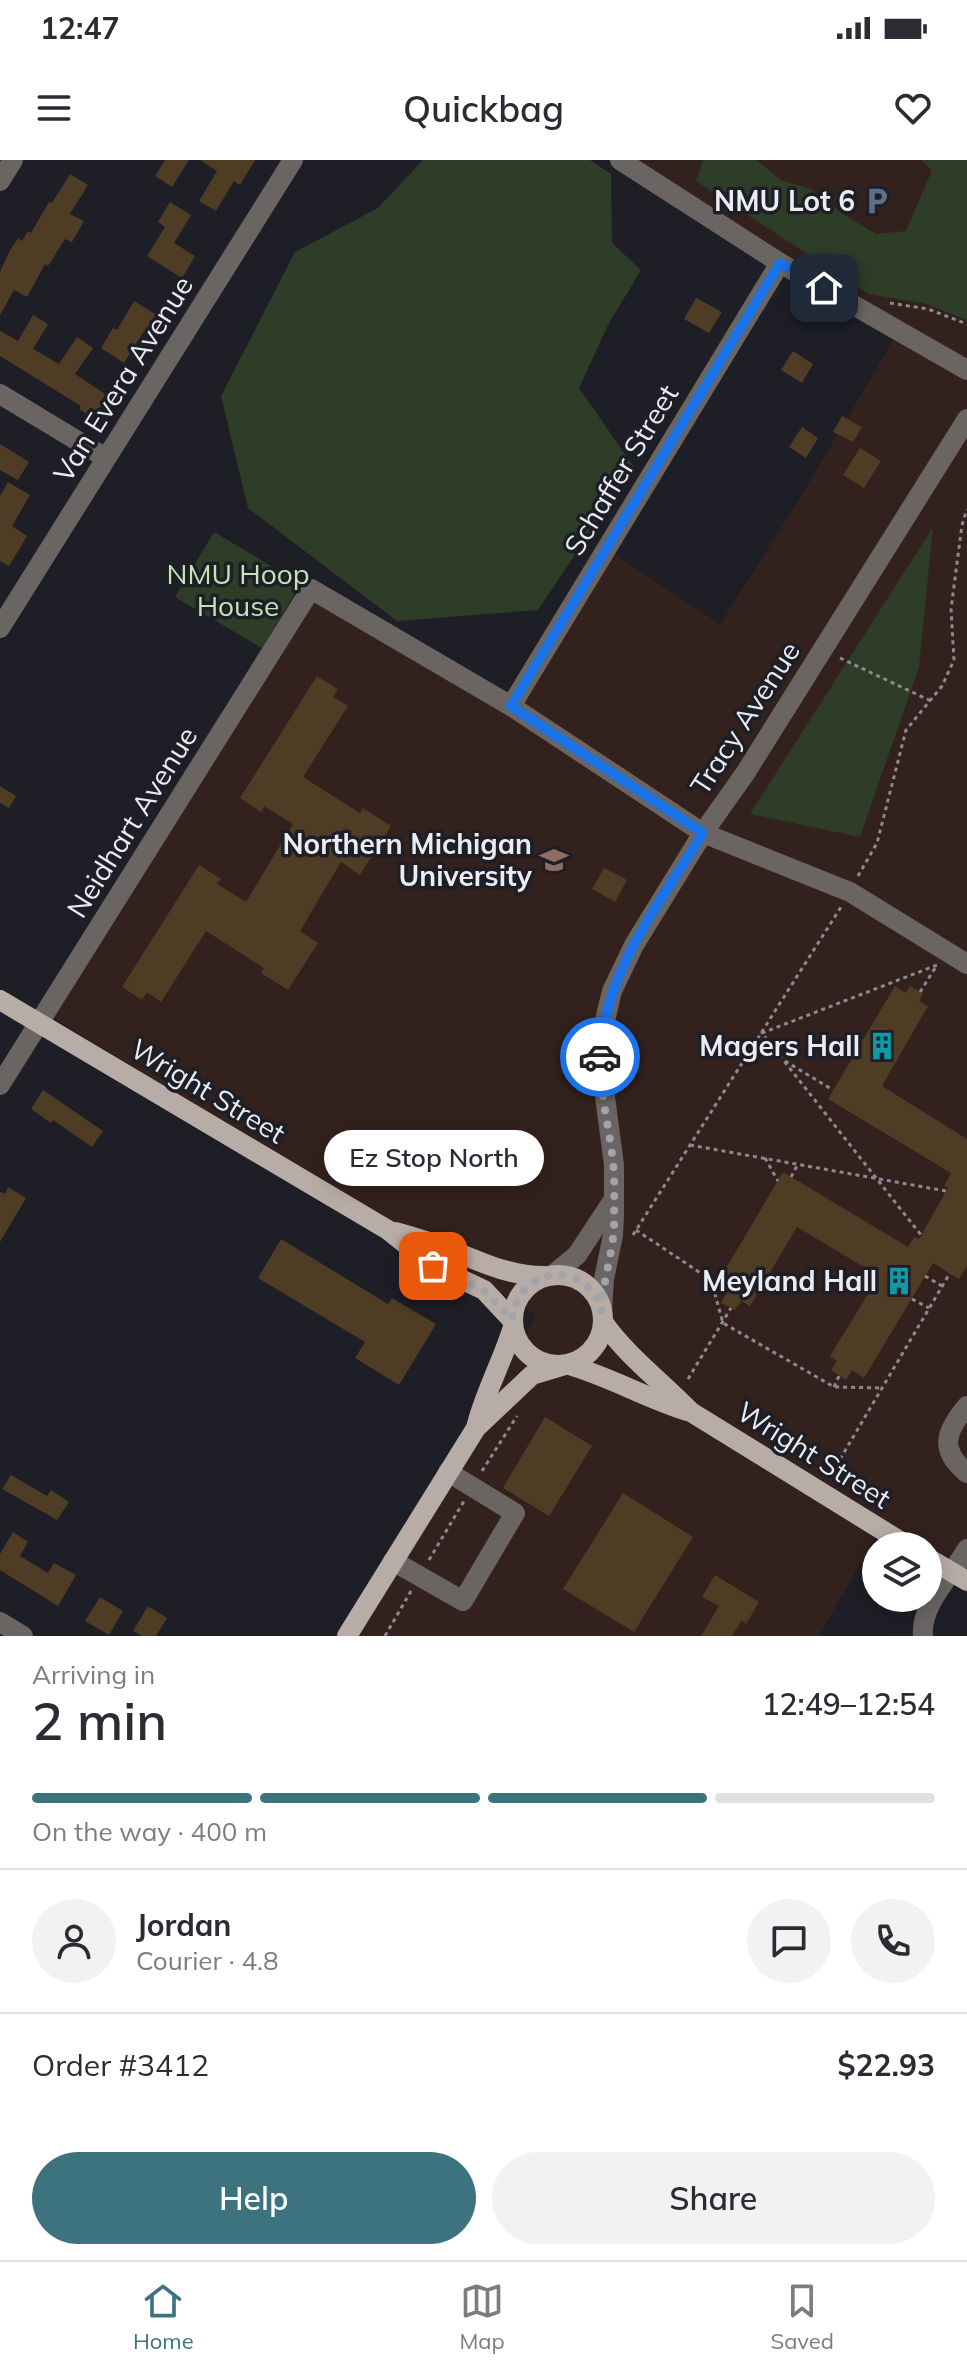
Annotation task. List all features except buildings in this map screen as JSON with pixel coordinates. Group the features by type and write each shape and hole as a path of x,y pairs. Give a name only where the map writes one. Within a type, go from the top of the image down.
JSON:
{"main road":[{"name":"Wright Street","path":"0,1000 388,1230 433,1266 484,1290 512,1323"},
{"name":"Wright Street","path":"388,1230 495,1268 517,1274 549,1276"},
{"path":"347,1636 476,1428 532,1375 581,1360 596,1345 603,1316 597,1298 588,1286 568,1275 549,1276 531,1283 521,1293 514,1306 500,1365 485,1396 476,1428"},
{"name":"Wright Street","path":"603,1316 631,1358 664,1384 691,1412"},
{"path":"512,1323 521,1347 531,1357 542,1363 565,1365"},
{"name":"Wright Street","path":"565,1365 602,1375 652,1399 691,1412 885,1532"},
{"path":"942,1566 960,1577"}],"street":[{"path":"0,181 13,160"},
{"name":"Van Evera Avenue","path":"0,628 293,160"},
{"path":"620,160 780,263 967,370"},
{"name":"Schaffer Street","path":"511,706 780,263"},
{"path":"0,394 106,458"},
{"name":"Tracy Avenue","path":"603,1316 604,1279 613,1235 614,1165 600,1059 605,1013 612,991 634,945 703,833 746,772 967,419"},
{"name":"Neidhart Avenue","path":"0,1085 311,589 511,706"},
{"path":"511,706 703,833 850,892 967,964"},
{"path":"549,1276 577,1255 612,1202"},
{"path":"967,1406 950,1433 947,1450 952,1460 967,1473"},
{"path":"393,1561 463,1601 515,1513 448,1472"},
{"path":"923,1636 923,1620 931,1604 960,1577 967,1549"},
{"path":"0,1622 23,1636"}],"path":[{"path":"885,302 928,309 967,324"},
{"path":"630,1240 850,892 877,843 906,730 942,686 954,660 951,609 962,525 967,509"},
{"path":"822,650 931,701"},
{"path":"762,1033 937,965 920,992"},
{"path":"762,1033 921,1235"},
{"path":"782,1059 833,1090"},
{"path":"690,1145 946,1191"},
{"path":"765,1158 778,1181"},
{"path":"791,1177 798,1164"},
{"path":"636,1230 711,1280 723,1323 834,1387 881,1388"},
{"path":"836,1466 950,1273"},
{"path":"925,1276 942,1286"},
{"path":"912,1299 929,1308"},
{"path":"688,1379 731,1308"},
{"path":"834,1387 839,1376"},
{"path":"385,1636 523,1407"}],"shaded area":[{"name":"Northern Michigan University","path":"637,160 967,160 967,1582 942,1567 942,1532 880,1530 862,1532 862,1561 819,1636 343,1636 536,1315 47,1014 310,583 511,706 605,548 720,624 803,493 899,330"}],"green space":[{"path":"423,160 590,160 611,174 612,243 641,270 608,325 579,388 634,467 538,610 397,621 248,508 221,396 295,252 378,208"},
{"path":"703,160 756,160 781,180 811,189 876,234 906,231 932,170 921,160 967,160 967,320 927,304 868,294 696,181"},
{"path":"933,527 919,667 860,837 750,814"},
{"name":"NMU Hoop House","path":"214,532 301,584 262,648 175,597"}],"way so far":[{"path":"433,1266 484,1290 512,1320 514,1306 521,1293 531,1283 553,1275 568,1275 588,1286 602,1311 604,1279 613,1235 614,1165 600,1057"}],"place":[{"name":"NMU Lot 6","path":"877,201"},
{"name":"Northern Michigan University","path":"554,860"},
{"name":"Magers Hall","path":"882,1046"},
{"name":"Ez Stop North","path":"433,1266"},
{"name":"Meyland Hall","path":"899,1281"}],"route":[{"path":"600,1057 605,1013 620,972 703,833 511,706 780,263 824,288"}]}
